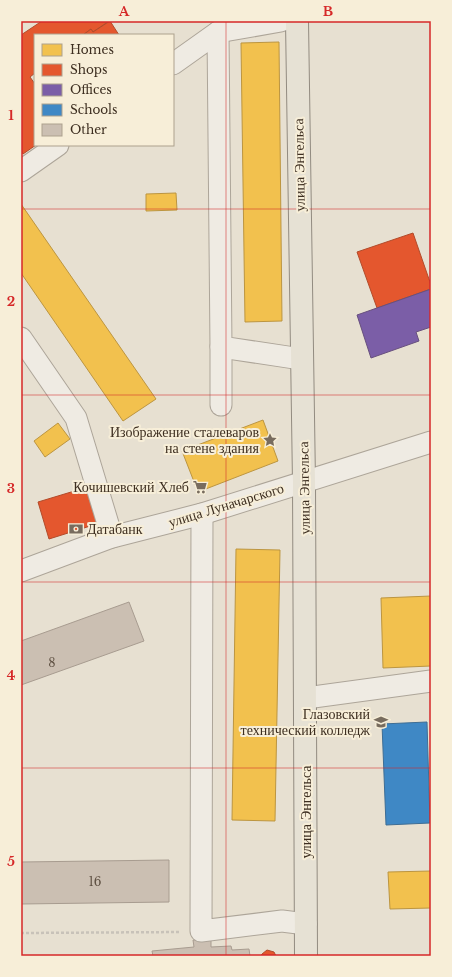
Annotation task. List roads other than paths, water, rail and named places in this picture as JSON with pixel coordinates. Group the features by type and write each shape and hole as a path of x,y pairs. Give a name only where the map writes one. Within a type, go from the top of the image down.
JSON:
{"main road":[{"name":"улица Энгельса","path":"297,21 304,482 306,956"}],"street":[{"path":"174,63 218,32 281,21"},
{"path":"218,32 221,405"},
{"path":"21,171 57,146"},
{"path":"21,338 76,418 112,537"},
{"path":"221,347 301,359"},
{"name":"улица Луначарского","path":"21,571 112,537 202,514 431,442"},
{"path":"202,514 201,931 282,921 306,924"},
{"path":"306,698 431,681"}],"place":[{"name":"Изображение сталеваров на стене здания","path":"270,440"},
{"name":"Кочишевский Хлеб","path":"200,487"},
{"name":"Датабанк","path":"76,529"},
{"name":"Глазовский технический колледж","path":"381,722"}]}
